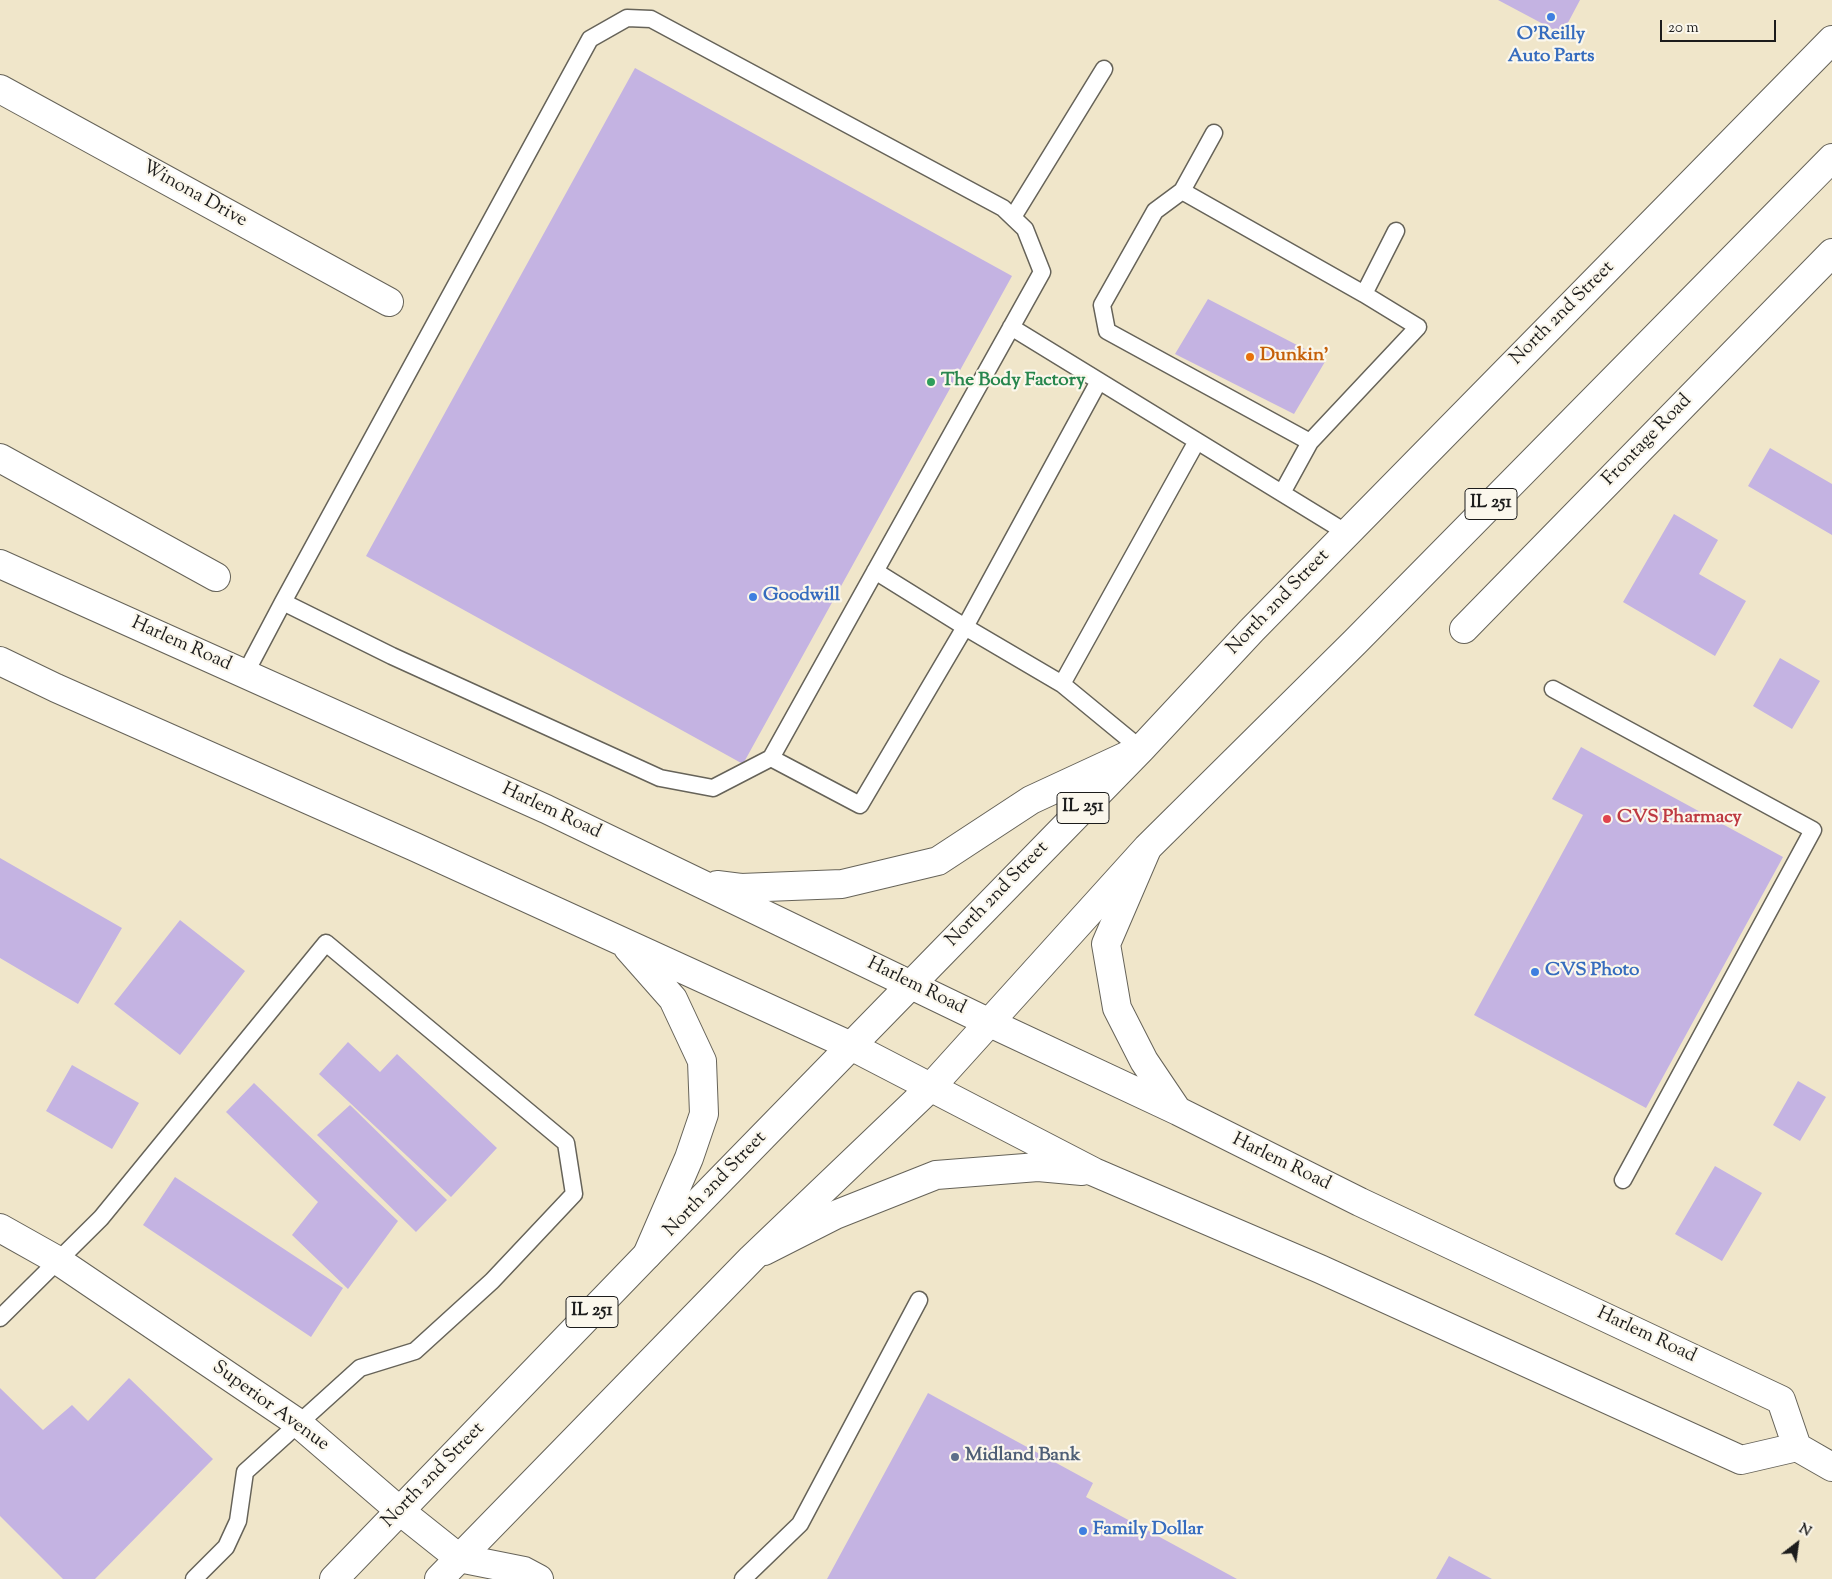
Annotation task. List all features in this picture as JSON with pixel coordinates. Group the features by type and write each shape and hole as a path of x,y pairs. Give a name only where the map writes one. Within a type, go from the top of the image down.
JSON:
{"main road":[{"name":"North 2nd Street","path":"334,1579 1141,749 1252,630 1832,40"},
{"name":"Winona Drive","path":"0,89 389,302"},
{"name":"IL 251","path":"439,1579 752,1258 931,1087 1148,848 1355,642 1832,158"},
{"name":"Frontage Road","path":"1464,629 1832,253"},
{"path":"0,458 216,577"},
{"name":"Harlem Road","path":"0,564 546,809 1178,1112 1360,1202 1781,1400 1797,1447"},
{"path":"0,661 56,688 620,940 851,1046 1094,1172 1320,1269 1741,1460 1797,1447 1832,1467"},
{"path":"699,882 741,888 842,884 938,862 1031,800 1141,749"},
{"path":"1148,848 1106,944 1117,1008 1144,1061 1178,1112"},
{"path":"620,940 674,999 702,1061 704,1114 689,1158 647,1255"},
{"path":"752,1258 835,1214 936,1175 1038,1167 1094,1172"},
{"name":"Superior Avenue","path":"0,1228 57,1260 298,1423 400,1511 459,1558 527,1576"}],"lane":[{"path":"246,674 283,602 590,39 626,18 651,19 1003,208 1025,229 1042,272 771,758 713,788 660,778 392,656 283,602"},
{"path":"1013,218 1104,69"},
{"path":"1214,133 1182,191 1155,211 1102,305 1107,330 1310,442"},
{"path":"1182,191 1418,326 1310,442 1282,493"},
{"path":"1364,294 1396,232"},
{"path":"1011,327 1347,533"},
{"path":"771,758 860,805 965,627 1100,381"},
{"path":"1062,684 1197,441"},
{"path":"875,571 1062,684 1141,749"},
{"path":"1553,689 1813,830 1624,1180"},
{"path":"0,1318 101,1218 326,943 566,1142 574,1194 492,1281 415,1351 360,1368 245,1472 238,1521 226,1547 194,1579"},
{"path":"743,1579 800,1524 919,1300"}],"building":[{"name":"O'Reilly Auto Parts","path":"1498,0 1580,0 1562,34"},
{"path":"635,68 1012,276 743,764 366,556"},
{"name":"Dunkin'","path":"1208,299 1326,360 1294,414 1175,354"},
{"path":"1770,448 1832,484 1832,535 1748,486"},
{"path":"1674,514 1718,540 1699,574 1746,601 1715,656 1623,602"},
{"path":"1780,658 1820,681 1792,729 1753,706"},
{"name":"CVS Pharmacy","path":"1581,747 1783,857 1646,1108 1474,1015 1583,815 1552,799"},
{"path":"0,858 122,928 78,1004 0,958"},
{"path":"180,920 245,971 180,1055 114,1004"},
{"path":"348,1042 380,1072 397,1054 497,1148 451,1197 319,1074"},
{"path":"72,1065 139,1103 112,1149 46,1111"},
{"path":"1798,1081 1826,1097 1800,1141 1773,1125"},
{"path":"254,1083 398,1221 348,1289 292,1235 318,1202 226,1112"},
{"path":"350,1105 447,1200 416,1232 317,1135"},
{"path":"1715,1166 1762,1193 1722,1261 1675,1234"},
{"path":"175,1177 343,1288 311,1337 143,1225"},
{"path":"129,1378 213,1459 95,1579 63,1579 0,1516 0,1388 43,1430 72,1405 88,1421"},
{"path":"928,1393 1093,1483 1086,1497 1237,1579 827,1579"},
{"path":"1449,1556 1492,1579 1436,1579"}],"place":[{"name":"O'Reilly Auto Parts","path":"1551,17"},
{"name":"Dunkin'","path":"1250,357"},
{"name":"The Body Factory","path":"931,382"},
{"name":"Goodwill","path":"753,597"},
{"name":"CVS Pharmacy","path":"1607,819"},
{"name":"CVS Photo","path":"1535,972"},
{"name":"Midland Bank","path":"955,1457"},
{"name":"Family Dollar","path":"1083,1531"}]}
